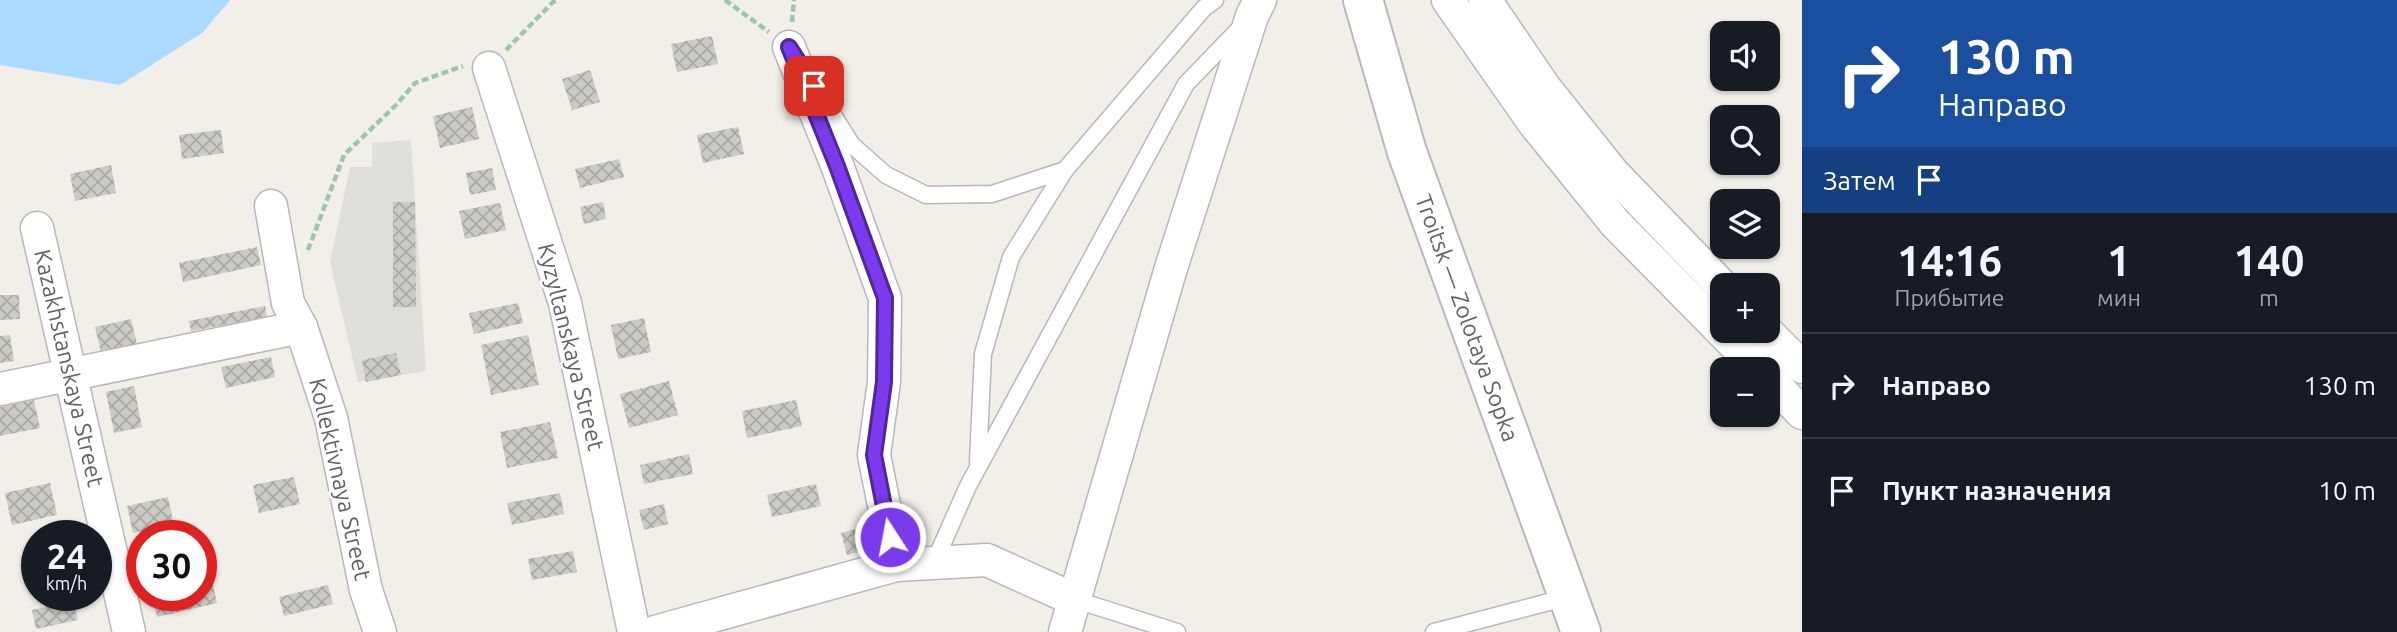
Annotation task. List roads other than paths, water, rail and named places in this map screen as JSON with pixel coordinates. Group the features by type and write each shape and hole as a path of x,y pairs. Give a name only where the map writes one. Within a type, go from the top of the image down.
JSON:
{"street":[{"name":"Troitsk — Zolotaya Sopka","path":"1363,0 1408,152 1581,632"},
{"path":"1448,0 1534,123 1615,223 1747,357"},
{"path":"1485,0 1545,88 1613,173 1710,274"},
{"path":"1065,632 1171,268 1256,8"},
{"path":"789,47 837,166 885,298 884,382 874,455 896,565"},
{"name":"Kyzyltanskaya Street","path":"489,68 565,303 634,632"},
{"name":"Kollektivnaya Street","path":"271,205 288,303 301,327 331,418 366,590 380,632"},
{"name":"Kazakhstanskaya Street","path":"37,228 129,632"},
{"path":"0,389 301,327"},
{"path":"1778,343 1802,368"},
{"path":"1780,390 1802,413"},
{"path":"655,632 896,565 934,562 987,560 1073,599"}],"lane":[{"path":"978,468 984,354 1011,257 1065,170 1204,8 1215,0"},
{"path":"934,562 978,468 1186,84 1256,8"},
{"path":"789,47 852,145 886,176 926,195 992,194 1065,170"},
{"path":"1434,632 1568,597"},
{"path":"1073,599 1177,632"}],"water":[{"path":"0,0 230,0 202,33 120,85 0,65"}]}
